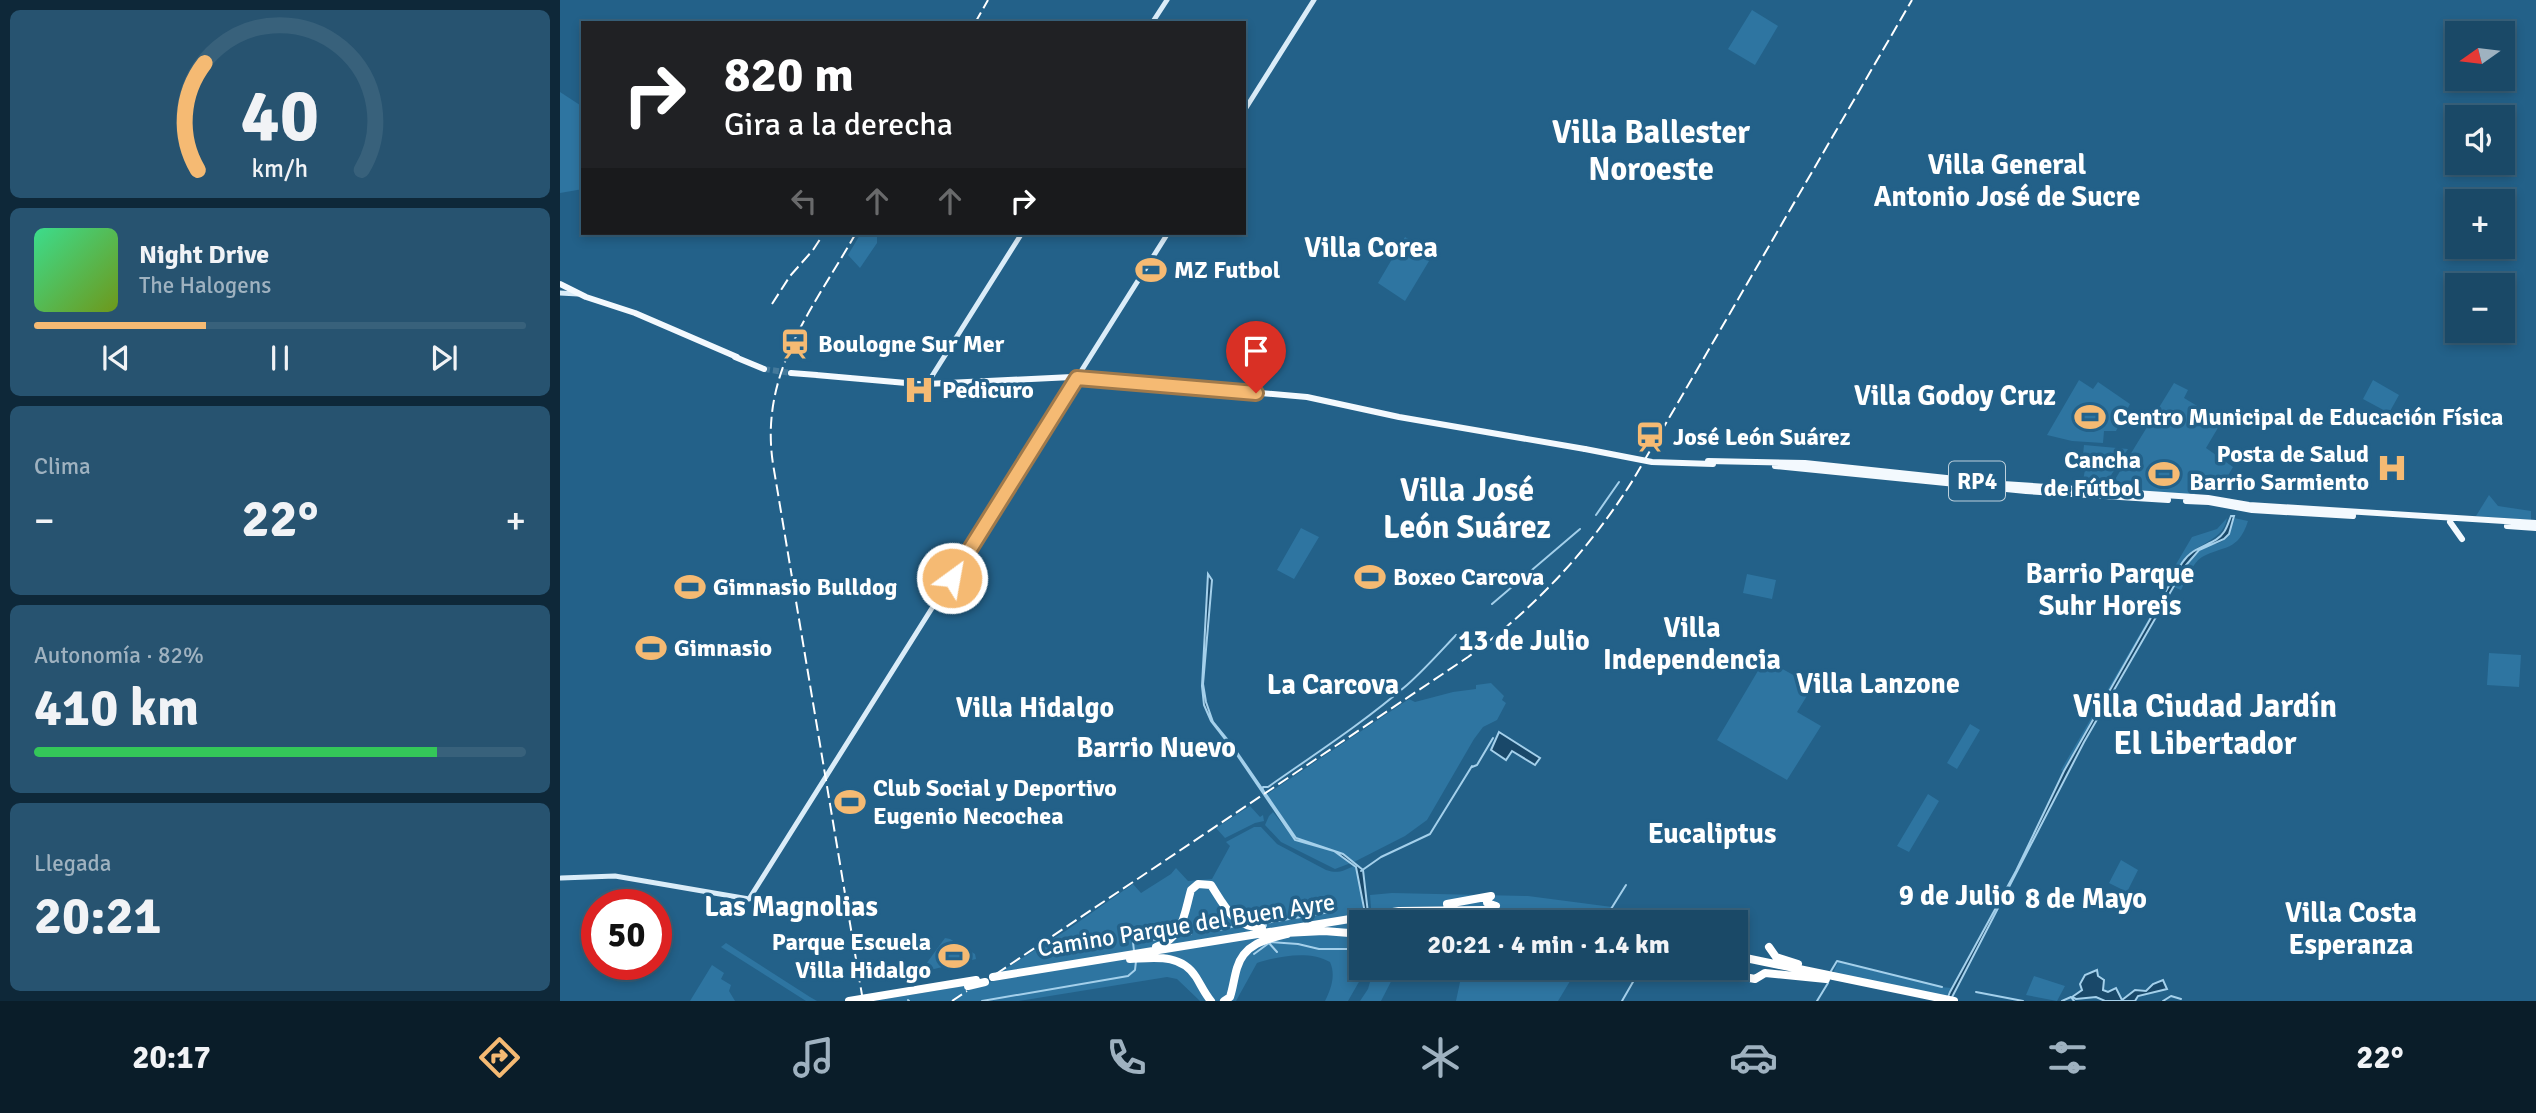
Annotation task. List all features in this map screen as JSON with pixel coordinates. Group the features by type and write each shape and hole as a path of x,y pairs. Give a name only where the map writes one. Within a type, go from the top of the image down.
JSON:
{"highway":[{"path":"1130,957 1162,945 1175,936 1184,920 1191,890 1201,884 1210,884 1227,912 1245,925 1292,930"},
{"path":"1405,910 1491,896 1487,901 1490,905 1525,910"},
{"name":"Camino Parque del Buen Ayre","path":"849,1001 1130,957 1349,919"},
{"name":"Camino Parque del Buen Ayre","path":"1292,930 1349,933"},
{"path":"1224,1001 1231,994 1237,967 1245,952 1259,942 1292,930"},
{"path":"1772,949 1777,957 1828,977"},
{"path":"1130,957 1165,958 1182,964 1193,972 1211,1001"},
{"path":"1748,960 1935,1001"},
{"path":"1748,978 1755,979 1767,973 1828,977 1951,1000"},
{"name":"Camino Parque del Buen Ayre","path":"874,1001 985,980"}],"main road":[{"path":"1153,21 1167,0"},
{"path":"1246,106 1312,0"},
{"path":"927,384 1021,235"},
{"path":"561,878 618,877 749,899 1166,235"},
{"path":"568,292 590,297"},
{"path":"568,292 590,297 764,369"},
{"name":"RP4","path":"791,373 927,384 1076,378 1309,397 1403,417 1570,445 1652,462 1747,464 2026,491 2210,502 2252,510 2536,526"},
{"name":"RP4","path":"1713,463 1805,463 2003,484 2208,498 2249,505 2536,526"},
{"path":"1747,464 1757,468"},
{"path":"2450,522 2462,539"}],"shaded area":[{"path":"1752,10 1778,26 1755,65 1728,49"},
{"path":"560,92 581,106 581,189 560,193"},
{"path":"860,235 877,235 877,243 860,268 848,255"},
{"path":"1405,237 1424,248 1420,256 1429,261 1405,301 1378,283"},
{"name":"Centro Municipal de Educación Física","path":"2079,380 2093,389 2098,382 2130,404 2116,431 2104,431 2103,443 2072,441 2047,435"},
{"path":"2373,380 2399,395 2389,413 2363,399"},
{"path":"2174,383 2188,390 2184,398 2222,421 2206,448 2233,467 2222,486 2196,481 2195,495 2113,490 2111,486"},
{"path":"2084,445 2128,449 2104,486 2082,485 2086,465 2082,464"},
{"path":"2489,495 2498,506 2531,511 2531,520 2476,516"},
{"path":"2231,516 2234,516 2229,534 2199,550 2186,565 2084,742 1950,1001 1950,992 2016,871 2064,771 2182,563 2192,552 2220,537"},
{"path":"2227,518 2225,526 2215,537 2183,560 2063,771 2061,770 2148,620 2192,537 2217,529"},
{"path":"2234,518 2248,521 2240,538 2230,546 2202,557 2192,568 2181,590 2174,587 2195,553 2227,537"},
{"path":"1301,528 1319,537 1294,579 1277,570"},
{"path":"1208,574 1212,580 1203,684 1213,722 1296,838 1343,854 1363,870 1368,910 1364,910 1356,867 1334,851 1295,840 1211,721 1204,705 1202,686"},
{"path":"1747,574 1776,580 1772,599 1743,593"},
{"path":"2489,653 2521,655 2519,687 2487,685"},
{"path":"1763,658 1813,686 1797,712 1821,726 1787,780 1717,740"},
{"path":"1491,683 1504,696 1502,700 1506,703 1497,720 1483,727 1474,739 1427,820 1405,836 1354,862 1334,850 1351,863 1335,869 1281,842 1265,825 1273,812 1295,840 1328,850 1296,838 1266,795 1409,699 1415,702 1476,689 1476,685"},
{"path":"1970,724 1980,730 1957,769 1947,763"},
{"path":"1499,732 1540,758 1535,765 1512,751 1506,760 1491,750"},
{"path":"1928,794 1939,801 1909,852 1897,846"},
{"path":"1250,806 1260,817 1263,815 1264,821 1225,838 1216,828"},
{"path":"1254,827 1261,827 1277,844 1326,870 1334,872 1354,866 1358,870 1363,910 1349,910 1349,980 1360,980 1348,1001 1325,1001 1332,982 1330,962 1304,955 1284,956 1257,963 1236,1001 1200,1001 1177,979 1167,977 1019,1001 874,1001 1030,975 997,974 1133,884 1141,893 1176,868 1188,881 1212,879 1230,846 1226,842"},
{"path":"2121,860 2138,870 2127,892 2109,883"},
{"path":"1392,893 1528,896 1612,907 1610,910 1371,910 1370,895"},
{"name":"Parque Escuela Villa Hidalgo","path":"945,938 975,954 976,959 930,970 926,964"},
{"path":"726,943 817,1001 806,1001 721,947"},
{"path":"1838,962 1951,988 1946,997 1833,973"},
{"path":"712,965 724,973 721,979 731,985 729,991 735,1001 690,1001"},
{"path":"2097,970 2098,976 2104,980 2103,990 2108,992 2116,988 2122,1000 2135,990 2146,991 2163,980 2167,989 2138,996 2135,1001 2072,997 2082,990 2080,984 2085,975"},
{"path":"2034,976 2065,986 2057,1001 2026,995"},
{"path":"1371,980 1392,980 1381,1001 1360,1001"},
{"path":"1453,980 1571,980 1558,1001 1456,1001 1460,982"}],"waterway":[{"path":"1596,515 1619,482"},
{"path":"1492,604 1580,529"},
{"path":"1262,791 1263,787 1268,787 1339,738 1390,699 1420,673 1456,635"},
{"path":"1472,767 1477,765 1493,738"},
{"path":"1361,871 1381,857 1430,834 1472,766"},
{"path":"1610,910 1626,885"},
{"path":"1266,923 1330,912"},
{"path":"1246,920 1265,922 1266,926"},
{"path":"1219,930 1239,925"},
{"path":"1134,951 1133,942 1161,939 1174,931"},
{"path":"1179,935 1191,934"},
{"path":"1269,942 1319,949 1349,949"},
{"path":"1254,954 1269,943 1277,952"},
{"path":"982,1001 1128,976 1135,970 1136,961"},
{"path":"1831,971 1837,961 1942,987"},
{"path":"1622,1001 1634,980"},
{"path":"1817,1001 1828,983"},
{"path":"1976,992 2023,1001"},
{"path":"2163,1001 2171,996 2181,999"},
{"path":"2062,1001 2071,997 2074,1001"}],"tunnel":[{"path":"764,369 791,373"}],"railway":[{"path":"976,21 988,0"},
{"path":"996,974 1468,657 1516,619 1559,576 1598,530 1633,480 1912,0"},
{"path":"772,304 823,235"},
{"path":"855,235 793,342 774,400 771,431 773,464 863,1001"},
{"path":"952,1001 967,991"}],"place":[{"name":"MZ Futbol","path":"1151,270"},
{"name":"Boulogne Sur Mer","path":"795,344"},
{"name":"Pedicuro","path":"919,390"},
{"name":"Centro Municipal de Educación Física","path":"2090,417"},
{"name":"José León Suárez","path":"1650,437"},
{"name":"Posta de Salud Barrio Sarmiento","path":"2392,468"},
{"name":"Cancha de Fútbol","path":"2164,474"},
{"name":"Boxeo Carcova","path":"1370,577"},
{"name":"Gimnasio Bulldog","path":"690,587"},
{"name":"Gimnasio","path":"651,648"},
{"name":"Club Social y Deportivo Eugenio Necochea","path":"850,802"},
{"name":"Parque Escuela Villa Hidalgo","path":"954,956"}],"district":[{"name":"Villa Ballester Noroeste","path":"1651,150"},
{"name":"Villa General Antonio José de Sucre","path":"2007,181"},
{"name":"Villa Corea","path":"1371,248"},
{"name":"Villa Godoy Cruz","path":"1955,396"},
{"name":"Villa José León Suárez","path":"1467,508"},
{"name":"Barrio Parque Suhr Horeis","path":"2110,590"},
{"name":"13 de Julio","path":"1524,641"},
{"name":"Villa Independencia","path":"1692,644"},
{"name":"Villa Lanzone","path":"1878,684"},
{"name":"La Carcova","path":"1333,685"},
{"name":"Villa Hidalgo","path":"1035,708"},
{"name":"Villa Ciudad Jardín El Libertador","path":"2205,724"},
{"name":"Barrio Nuevo","path":"1156,748"},
{"name":"Eucaliptus","path":"1712,834"},
{"name":"9 de Julio","path":"1957,896"},
{"name":"8 de Mayo","path":"2086,899"},
{"name":"Las Magnolias","path":"791,907"},
{"name":"Villa Costa Esperanza","path":"2351,929"}],"route":[{"path":"952,578 1077,378 1256,393"}]}
